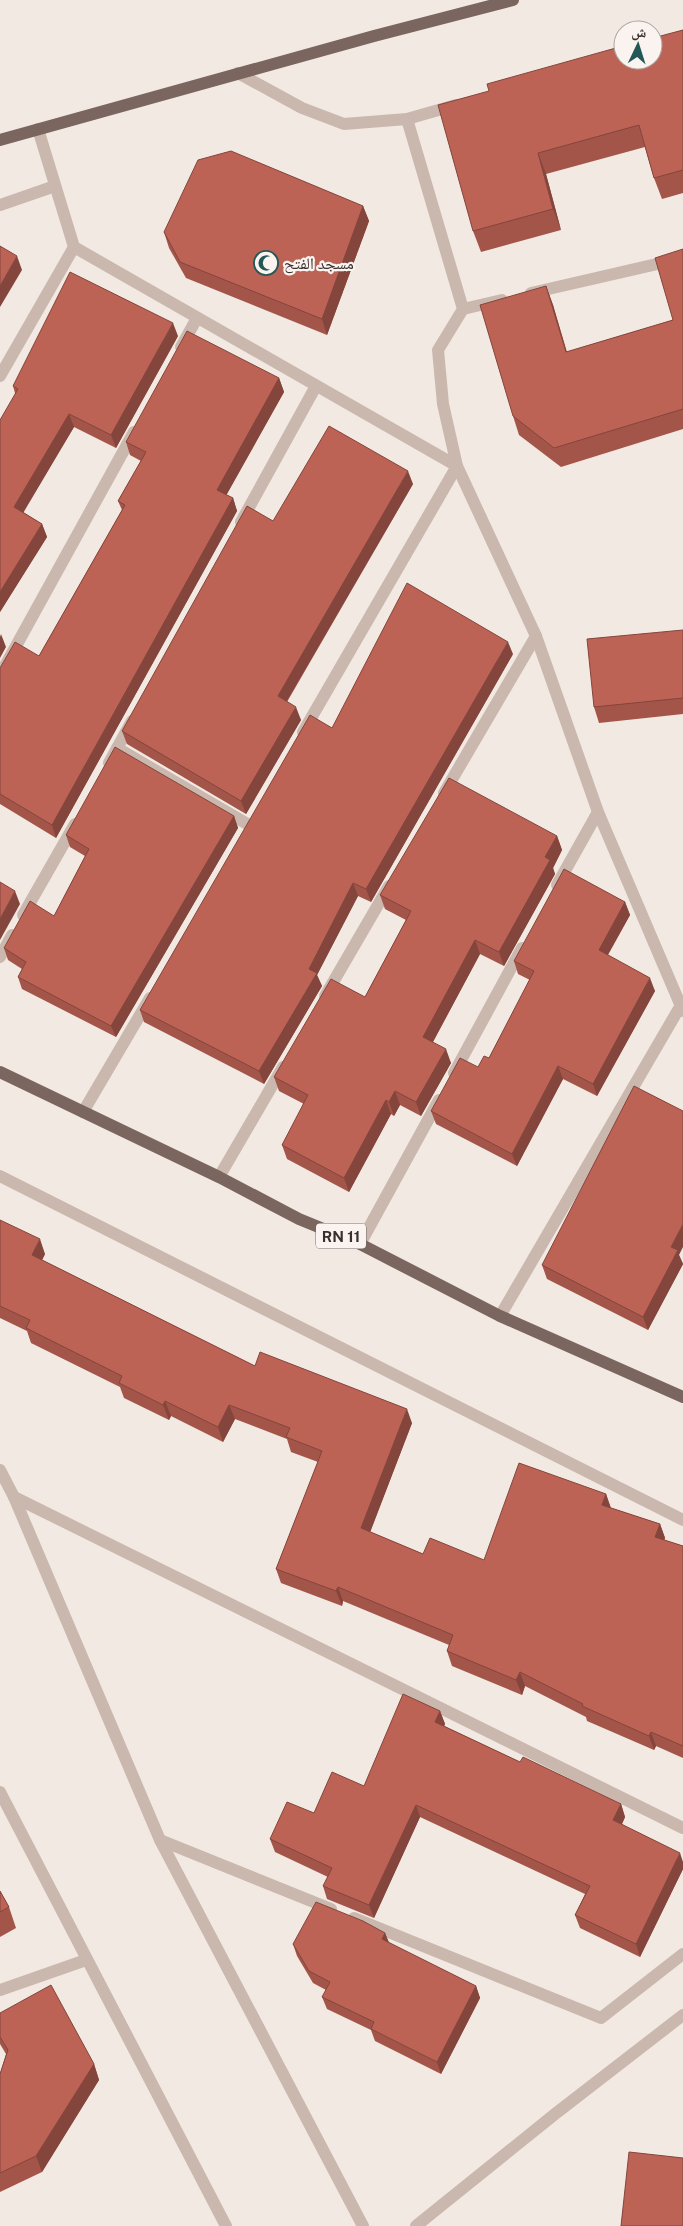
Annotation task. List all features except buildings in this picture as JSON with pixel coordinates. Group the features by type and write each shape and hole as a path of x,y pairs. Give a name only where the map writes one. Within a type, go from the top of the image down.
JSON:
{"main road":[{"path":"0,140 238,73 513,0"},
{"name":"RN 11","path":"0,1072 219,1177 300,1219 360,1244 500,1316 683,1397"}],"street":[{"path":"238,73 302,108 344,124 407,119 464,102"},
{"path":"407,119 463,309"},
{"path":"38,129 74,247 457,466"},
{"path":"0,205 55,186"},
{"path":"0,376 74,247"},
{"path":"500,1316 682,1008 598,812 536,636 457,466 443,404 438,350 463,309 683,258"},
{"path":"173,362 197,318"},
{"path":"236,532 316,386"},
{"path":"0,675 140,422"},
{"path":"299,740 457,466"},
{"path":"435,808 536,636"},
{"path":"103,774 136,713"},
{"path":"117,748 249,825"},
{"path":"0,957 83,808"},
{"path":"550,898 598,812"},
{"path":"320,1005 395,876"},
{"path":"360,1244 531,933"},
{"path":"84,1112 157,986"},
{"path":"219,1177 289,1057"},
{"path":"0,1176 683,1520"},
{"path":"0,1470 14,1497 160,1840 363,2226"},
{"path":"14,1497 683,1828"},
{"path":"0,1792 226,2226"},
{"path":"160,1840 601,2018 683,1954"},
{"path":"0,1990 86,1960"},
{"path":"416,2226 555,2114 683,2015"}],"place":[{"name":"مسجد الفتح","path":"266,263"}]}
